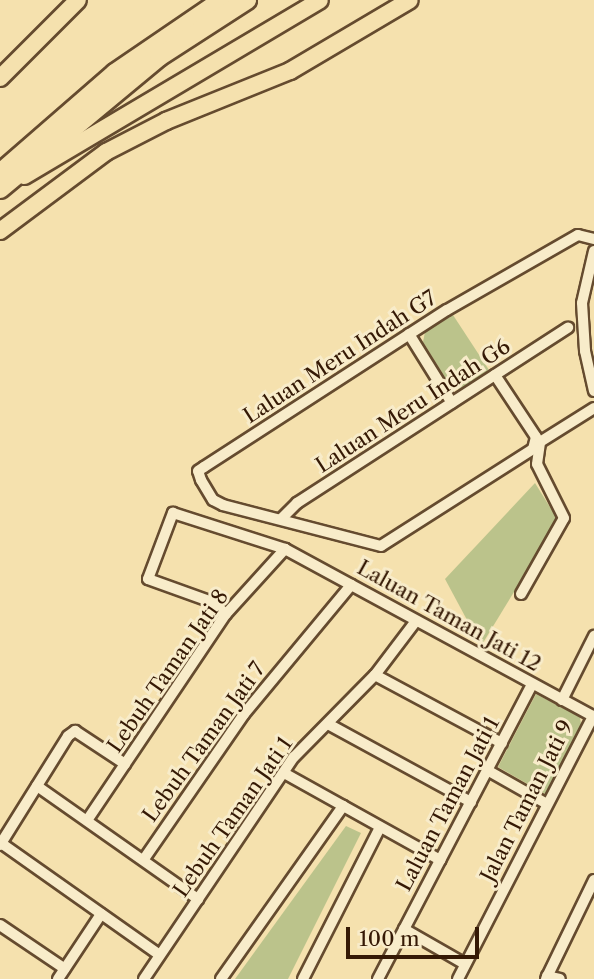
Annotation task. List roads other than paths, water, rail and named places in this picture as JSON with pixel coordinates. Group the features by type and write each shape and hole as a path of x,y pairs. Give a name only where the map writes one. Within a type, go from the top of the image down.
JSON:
{"highway":[{"path":"0,173 115,73 222,0"},
{"path":"0,190 137,74 247,0"}],"main road":[{"path":"0,78 78,0"},
{"path":"0,190 320,0"},
{"path":"0,231 106,152 166,121 290,71 410,0"}],"street":[{"name":"Laluan Meru Indah G7","path":"281,519 218,502 198,471 409,334 578,235 594,239"},
{"path":"594,251 582,303 585,351 594,391"},
{"name":"Laluan Meru Indah G6","path":"281,519 297,503 568,328"},
{"path":"409,334 452,403"},
{"path":"281,519 381,546 525,456 533,449 536,437 495,375"},
{"path":"521,594 564,518 537,464 540,442 594,408"},
{"name":"Laluan Taman Jati 12","path":"226,614 212,602 148,579 170,514 285,549 593,716"},
{"name":"Lebuh Taman Jati 8","path":"88,819 226,614 285,549"},
{"name":"Lebuh Taman Jati 7","path":"144,859 244,714 351,585"},
{"name":"Lebuh Taman Jati 1","path":"144,979 284,773 374,675 416,621"},
{"path":"562,700 594,636"},
{"path":"374,675 502,743"},
{"name":"Laluan Taman Jati 1","path":"378,979 533,684"},
{"name":"Jalan Taman Jati 9","path":"457,979 593,716"},
{"path":"328,724 471,802"},
{"path":"125,764 75,731 63,742 1,844 160,956"},
{"path":"487,770 547,804"},
{"path":"284,773 440,860"},
{"path":"37,786 88,819 198,899"},
{"path":"221,979 343,806"},
{"path":"303,979 380,827"},
{"path":"560,979 547,978 594,880"},
{"path":"58,979 101,914"},
{"path":"0,939 3,928 65,969"},
{"path":"404,929 465,964"}]}
